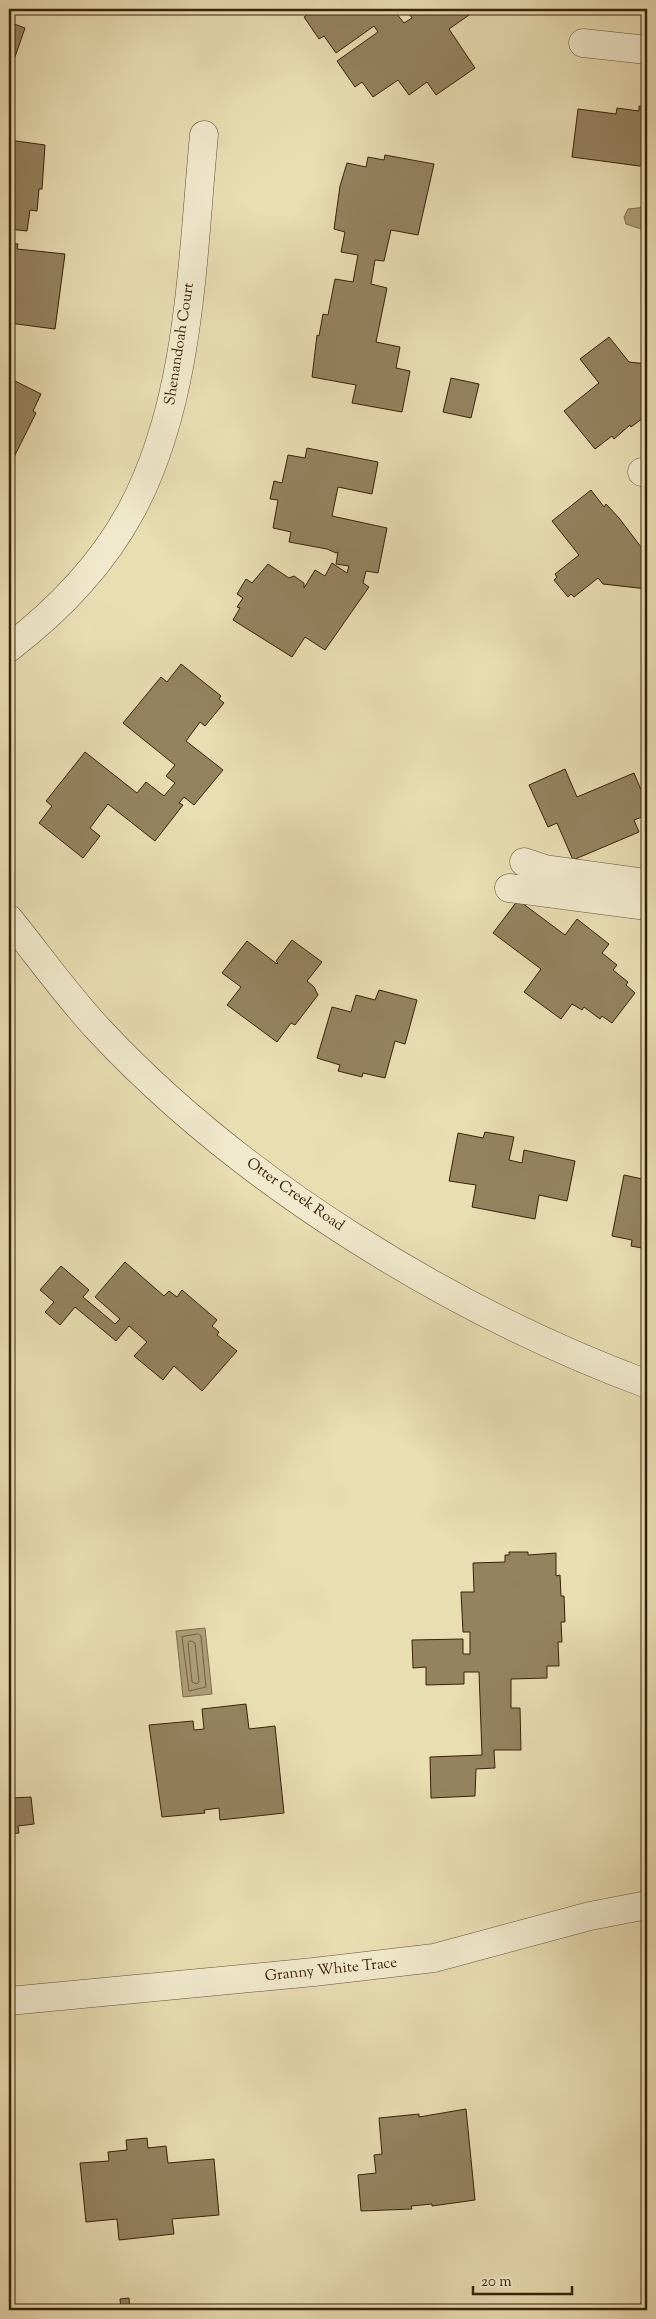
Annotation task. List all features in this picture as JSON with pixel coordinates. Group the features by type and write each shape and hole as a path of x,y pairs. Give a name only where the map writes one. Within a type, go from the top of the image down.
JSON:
{"street":[{"path":"584,43 647,50"},
{"name":"Shenandoah Court","path":"9,648 49,614 87,574 131,512 153,461 170,409 178,370 192,260 204,135"},
{"path":"524,862 546,869 647,883"},
{"path":"509,888 647,906"},
{"name":"Otter Creek Road","path":"9,919 100,1032 177,1106 287,1192 367,1245 464,1302 552,1344 647,1384"},
{"name":"Granny White Trace","path":"9,2001 314,1972 434,1958 590,1916 647,1905"}],"water":[{"path":"647,207 647,231 626,224 624,217 628,209"},
{"path":"205,1628 212,1694 183,1697 176,1631"}],"building":[{"path":"316,9 398,9 396,13 404,23 412,18 406,9 470,9 472,13 449,29 475,68 436,95 427,82 409,95 398,80 373,97 362,82 355,87 337,61 378,32 374,26 336,53 324,36 319,39 304,17"},
{"path":"9,22 25,28 9,74"},
{"path":"639,106 647,107 647,167 572,157 578,109 616,114 617,108 639,111"},
{"path":"9,140 45,145 42,189 39,189 37,211 30,210 27,231 9,229"},
{"path":"385,155 434,164 418,235 391,230 384,261 375,260 371,284 387,288 376,342 400,347 396,368 410,371 402,412 352,403 356,385 312,377 317,335 319,336 323,314 328,315 335,279 353,282 358,255 341,252 345,232 334,229 340,186 347,163 366,167 368,157 384,160"},
{"path":"9,243 18,244 17,249 65,254 55,329 9,323"},
{"path":"609,337 629,362 647,364 647,415 631,427 630,425 614,439 612,436 595,449 564,411 599,383 580,359"},
{"path":"9,378 41,394 33,411 36,413 9,467"},
{"path":"451,378 479,384 471,418 443,412"},
{"path":"307,448 378,462 372,494 338,487 332,516 387,528 378,573 366,571 363,583 369,587 325,650 305,637 292,657 233,620 240,608 237,607 243,598 237,594 246,579 252,583 268,564 289,578 294,576 304,583 304,588 315,570 325,576 332,563 347,573 349,566 336,564 338,552 289,542 291,532 273,528 278,500 270,499 274,481 282,483 288,455 305,458"},
{"path":"591,490 604,507 606,504 619,518 641,547 647,548 647,589 603,584 598,578 574,597 571,594 568,597 554,580 557,577 555,574 579,555 552,521"},
{"path":"181,664 221,696 219,699 224,703 205,726 200,722 186,741 223,770 194,805 184,797 179,803 183,805 155,841 108,804 90,828 100,836 83,858 39,823 52,806 46,801 85,752 137,793 146,782 164,796 175,783 166,776 175,765 123,723 161,677 167,682"},
{"path":"565,769 577,797 634,773 647,804 647,815 634,820 639,832 573,860 557,823 548,827 529,785"},
{"path":"518,900 565,935 577,919 609,944 602,953 617,965 613,970 628,982 626,985 635,993 612,1023 602,1016 600,1019 584,1007 582,1010 572,1004 561,1019 524,992 541,969 493,933"},
{"path":"292,940 322,962 307,981 314,987 318,995 295,1025 291,1023 277,1042 227,1005 241,987 222,973 247,941 277,964 276,961"},
{"path":"379,990 417,1000 405,1044 395,1041 385,1078 363,1073 362,1077 338,1071 340,1065 317,1058 332,1007 351,1012 356,995 375,1000"},
{"path":"485,1132 514,1137 509,1160 522,1163 524,1150 575,1161 567,1201 539,1195 535,1219 472,1207 476,1185 449,1181 458,1133 483,1138"},
{"path":"624,1175 647,1180 647,1249 631,1246 632,1240 612,1236"},
{"path":"125,1262 164,1296 169,1291 177,1297 182,1290 217,1320 212,1326 219,1332 217,1335 237,1351 202,1391 174,1366 163,1380 134,1356 147,1342 129,1326 116,1341 75,1307 60,1325 45,1312 54,1302 40,1290 61,1266 89,1290 83,1297 115,1324 120,1319 95,1297"},
{"path":"509,1552 528,1552 528,1555 556,1553 556,1576 560,1575 561,1596 564,1596 565,1622 561,1622 562,1642 558,1642 559,1666 547,1666 547,1678 511,1679 511,1708 520,1708 521,1750 494,1750 495,1768 476,1769 475,1796 431,1798 430,1757 482,1755 479,1672 464,1672 464,1684 426,1685 426,1667 413,1668 412,1640 463,1639 463,1654 470,1654 470,1632 463,1632 461,1592 474,1592 473,1563 505,1562 505,1555 509,1555"},
{"path":"246,1704 249,1729 275,1726 284,1813 220,1820 219,1808 204,1810 205,1813 162,1817 149,1725 193,1721 194,1730 204,1729 202,1709"},
{"path":"9,1780 11,1798 31,1797 34,1824 18,1826 19,1833 9,1834"},
{"path":"466,2109 475,2200 432,2206 432,2204 411,2206 412,2209 361,2211 358,2175 376,2173 374,2155 382,2154 379,2118 419,2114 419,2117"},
{"path":"147,2138 148,2148 166,2146 168,2163 214,2159 219,2215 172,2219 174,2234 119,2240 117,2219 86,2222 80,2163 109,2161 108,2152 127,2150 126,2140"},
{"path":"129,2298 130,2310 121,2310 120,2299"}]}
